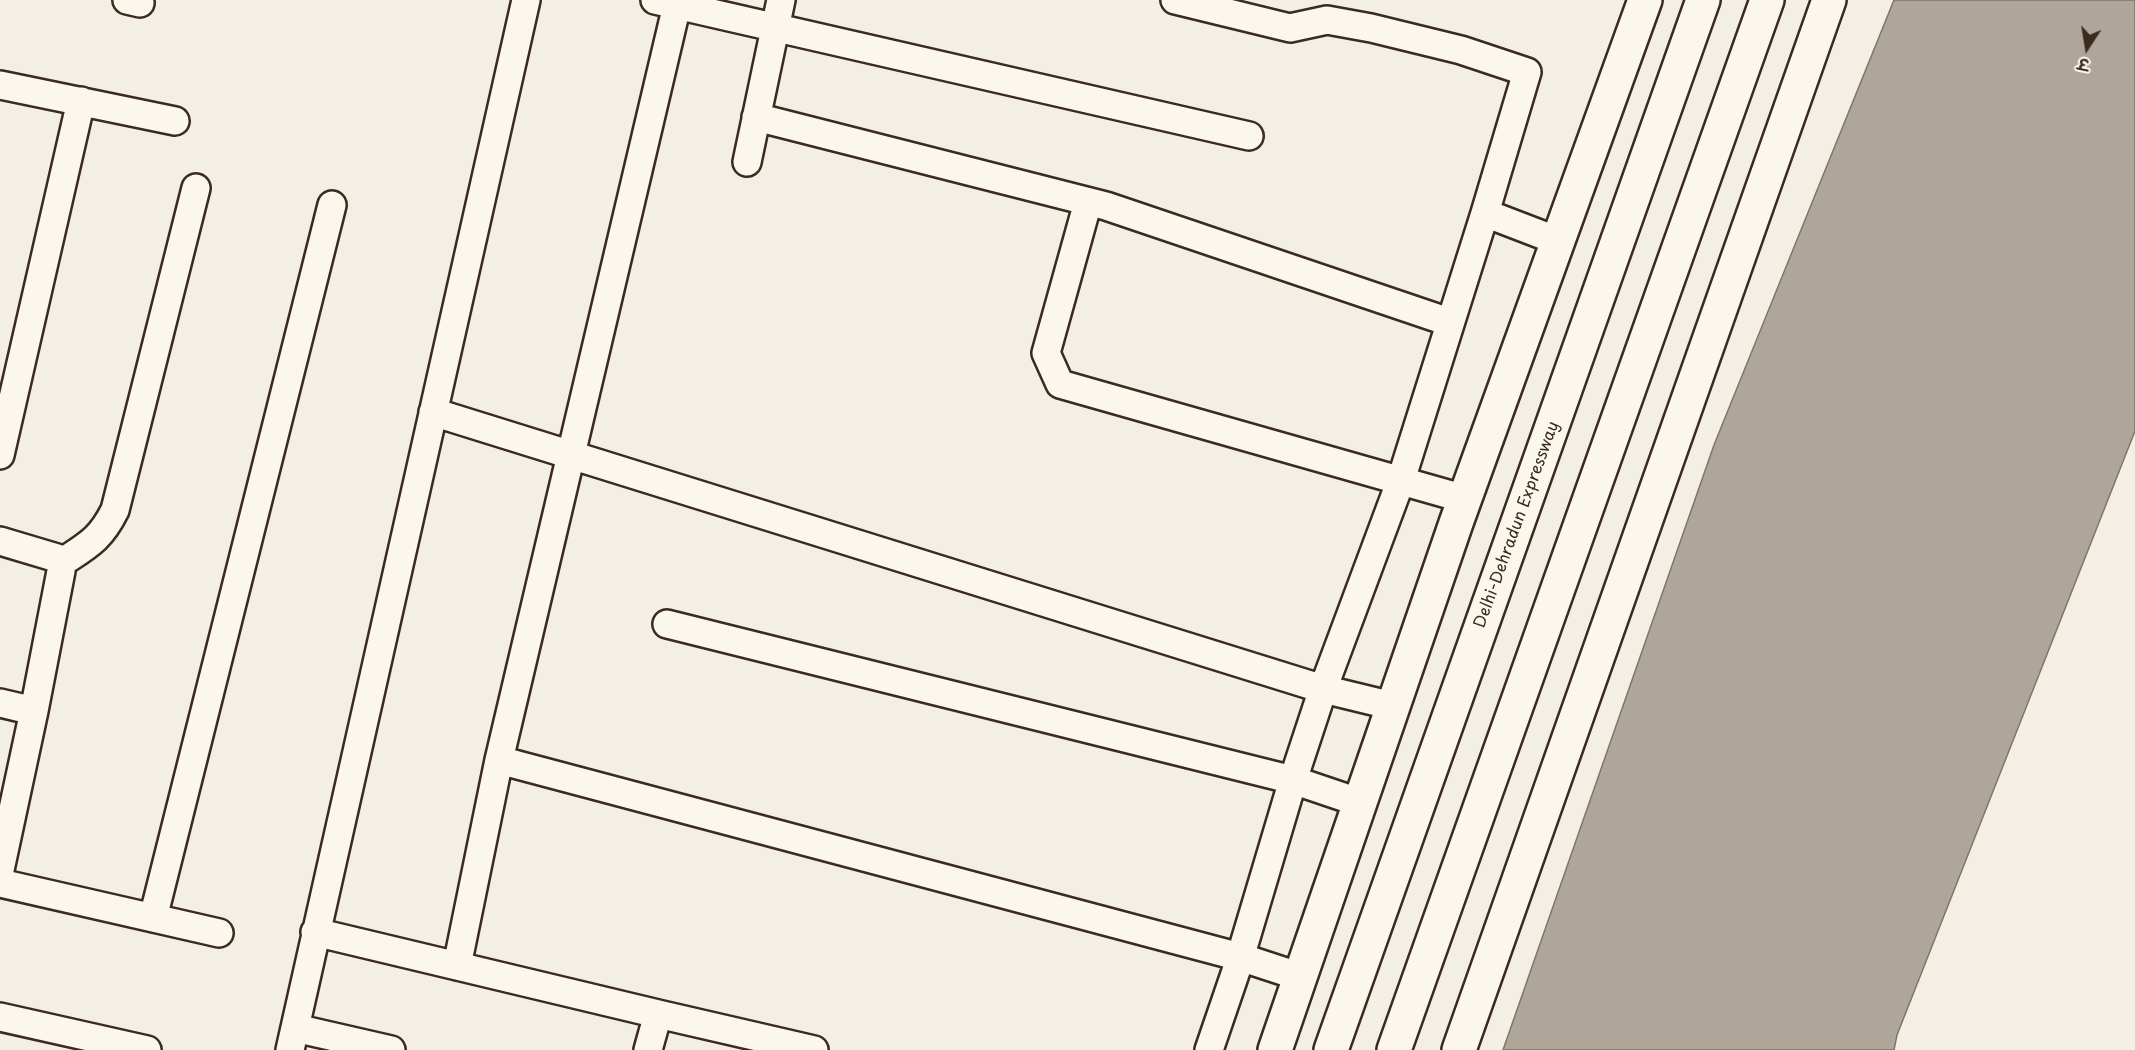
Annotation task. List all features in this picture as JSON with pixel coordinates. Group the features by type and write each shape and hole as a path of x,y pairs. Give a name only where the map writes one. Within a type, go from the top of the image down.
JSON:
{"main road":[{"path":"1275,1050 1265,965 1350,800 1381,703 1544,236 1645,0"},
{"name":"Delhi-Dehradun Expressway","path":"1331,1050 1703,0"},
{"path":"1394,1050 1767,0"},
{"path":"1459,1050 1829,0"}],"street":[{"path":"391,1050 292,1039 526,0"},
{"path":"747,162 781,0"},
{"path":"1175,0 1290,28 1326,20 1371,28 1461,50 1527,72 1491,215 1449,322 1406,481 1327,690 1298,781 1265,965 1209,1050"},
{"path":"457,966 499,760 570,455 666,2 1249,136"},
{"path":"0,85 175,121"},
{"path":"0,454 5,415 81,101"},
{"path":"756,117 1088,202 1449,322"},
{"path":"61,563 91,543 105,530 115,510 196,188"},
{"path":"1088,202 1046,353 1060,384 1454,495"},
{"path":"153,918 332,205"},
{"path":"1491,215 1544,236"},
{"path":"433,412 1327,690 1381,703"},
{"path":"0,541 48,554 57,558 61,563 34,711 0,870"},
{"path":"668,624 1298,781 1350,800"},
{"path":"0,703 34,711"},
{"path":"499,760 1265,965"},
{"path":"0,884 219,933"},
{"path":"315,932 814,1050"},
{"path":"648,1050 658,1014"},
{"path":"0,1017 147,1050"}],"shaded area":[{"path":"1894,0 2135,0 2135,431 1897,1035 1894,1050 1503,1050 1714,445"}]}
